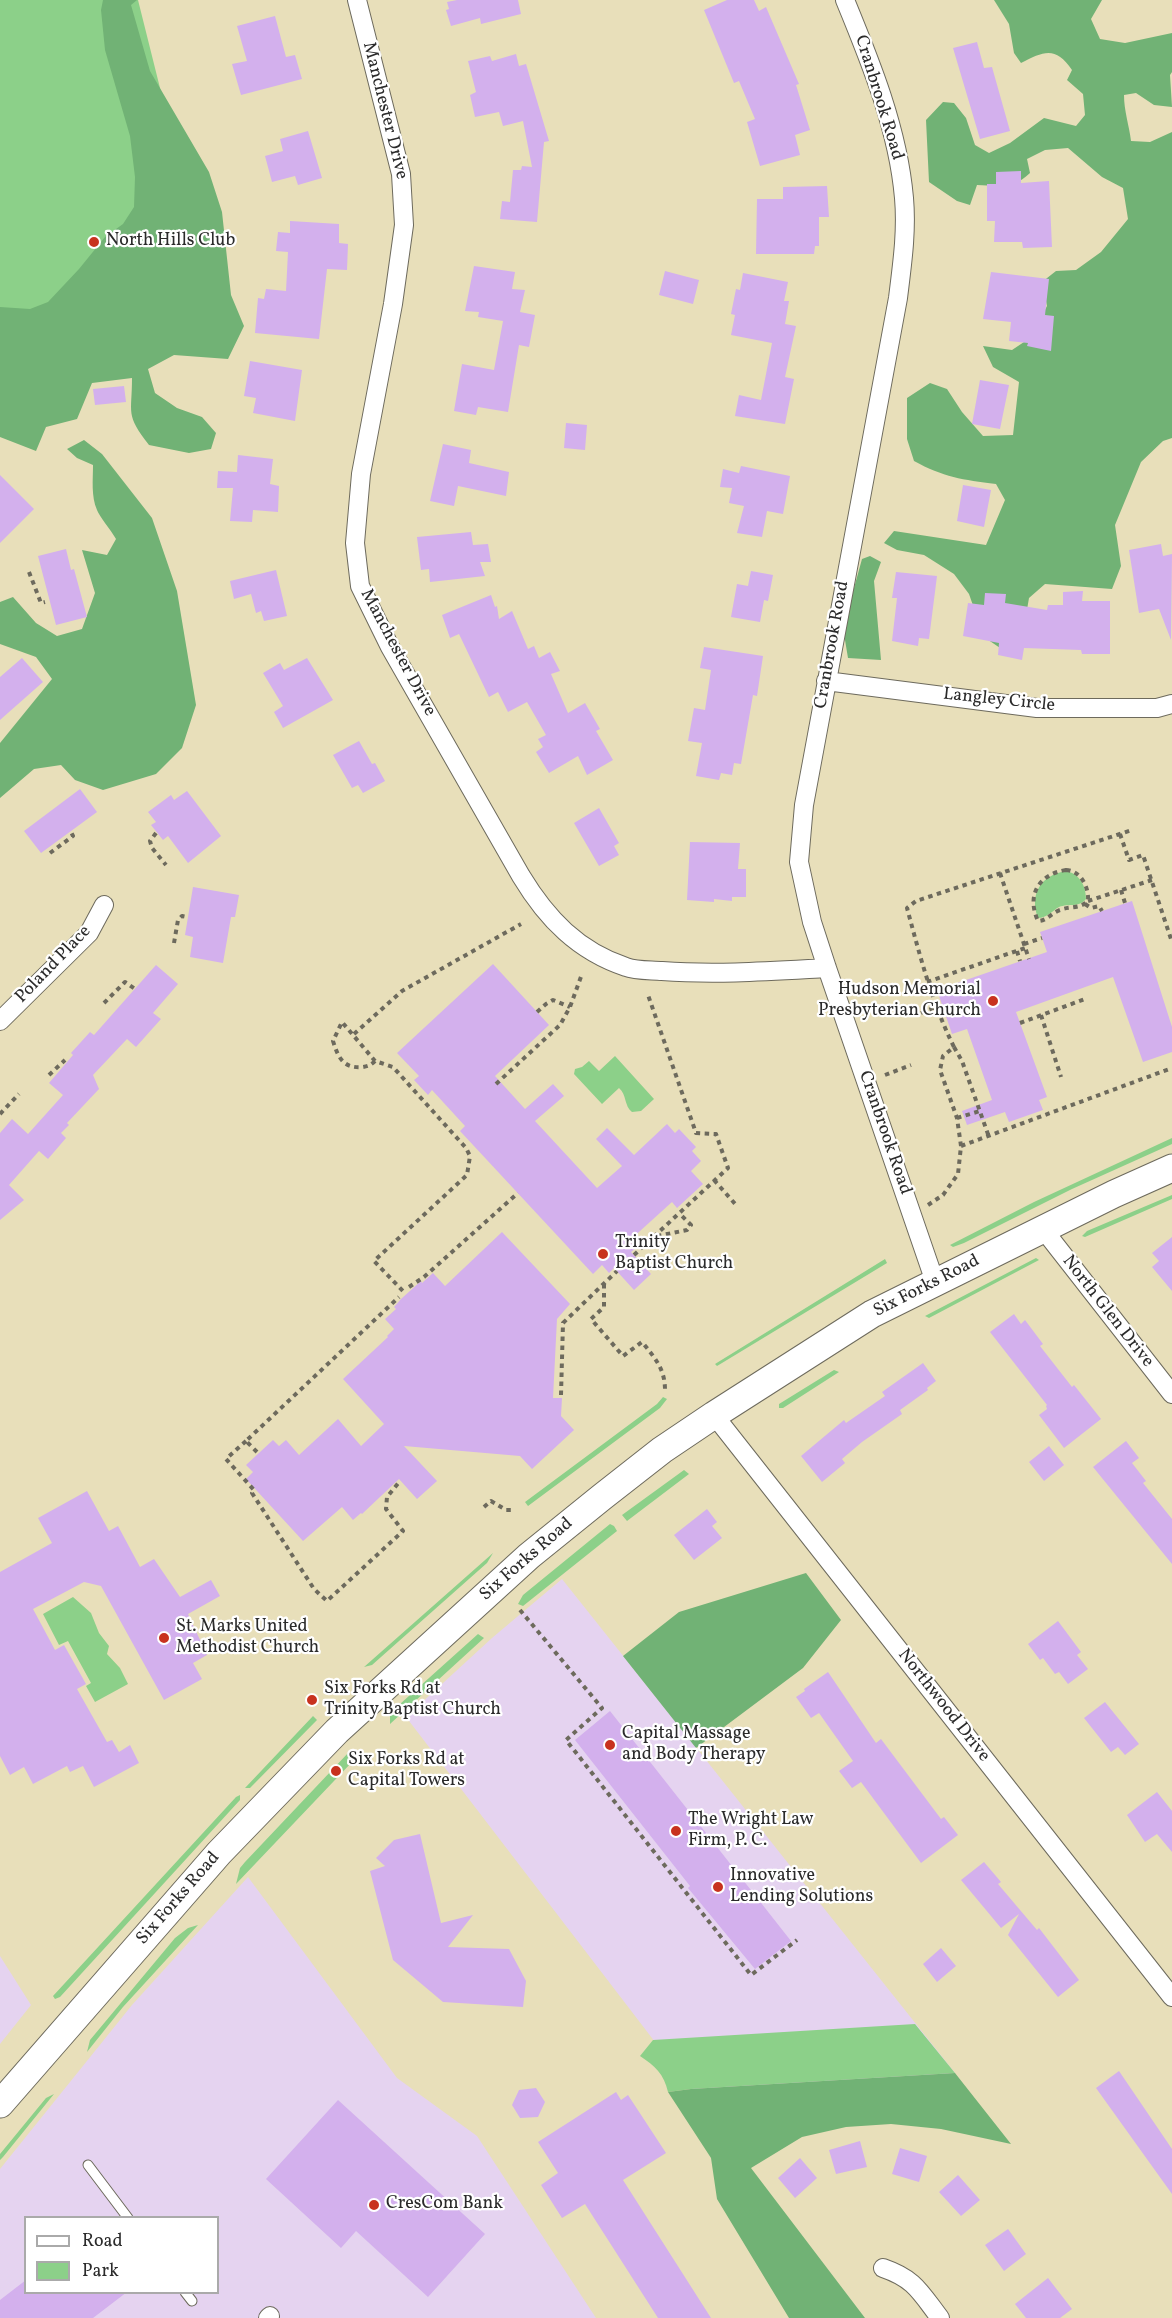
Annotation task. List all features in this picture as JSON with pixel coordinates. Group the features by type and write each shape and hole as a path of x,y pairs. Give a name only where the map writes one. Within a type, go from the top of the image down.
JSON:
{"main road":[{"name":"Six Forks Road","path":"0,2104 219,1853 337,1731 530,1556 662,1450 829,1340 891,1304 1114,1194 1172,1168"}],"street":[{"name":"Manchester Drive","path":"357,0 401,174 404,225 393,304 361,474 355,543 362,590 390,647 538,905 562,931 592,951 627,968 724,974 827,968"},
{"name":"Cranbrook Road","path":"845,0 878,86 897,155 904,198 904,245 898,298 804,805 799,862 812,922 935,1282"},
{"name":"Langley Circle","path":"826,681 1036,708 1157,708 1172,704"},
{"name":"Poland Place","path":"0,1021 89,933 104,905"},
{"name":"North Glen Drive","path":"1043,1229 1172,1394"},
{"name":"Northwood Drive","path":"714,1415 1172,1997"},
{"path":"883,2268 901,2274 914,2283 940,2318"}],"lane":[{"path":"88,2165 127,2216"},
{"path":"187,2294 192,2301"}],"path":[{"path":"29,572 41,603 45,602"},
{"path":"989,1137 962,1060 936,1007 927,982 907,908 916,901 1132,830"},
{"path":"50,853 74,836 71,832"},
{"path":"156,833 150,842 166,865"},
{"path":"1120,834 1129,860 1143,855 1172,942"},
{"path":"1102,911 1099,906 1091,908 1087,903 1087,889 1080,877 1072,870 1051,873 1039,882 1032,898 1036,917 1041,921 1056,911 1087,903 1152,880"},
{"path":"1000,873 1029,959"},
{"path":"1121,890 1125,903"},
{"path":"174,943 178,920 182,916 187,917"},
{"path":"354,1034 402,992 521,924"},
{"path":"927,982 1017,951 1042,938"},
{"path":"1017,951 1020,962"},
{"path":"496,1083 560,1025 570,1007 582,974"},
{"path":"104,1003 125,982 135,988"},
{"path":"634,1255 728,1167 716,1134 696,1133 648,995"},
{"path":"1020,1023 1085,999"},
{"path":"537,1012 554,1000 570,1007"},
{"path":"921,1013 936,1007"},
{"path":"1041,1015 1061,1077"},
{"path":"375,1061 371,1065 353,1068 343,1062 336,1053 333,1041 342,1022 375,1061 393,1067 466,1148 470,1156 467,1174 374,1261 403,1291"},
{"path":"931,1213 928,1204 943,1195 958,1174 961,1146 957,1118 940,1070 943,1056 954,1047"},
{"path":"49,1074 65,1060"},
{"path":"885,1075 911,1065"},
{"path":"961,1146 1172,1068"},
{"path":"0,1114 19,1094"},
{"path":"957,1118 980,1111"},
{"path":"714,1180 737,1206"},
{"path":"409,1287 424,1277 518,1193"},
{"path":"654,1236 687,1230 691,1225 680,1213"},
{"path":"561,1395 563,1323 617,1272"},
{"path":"604,1284 604,1307 591,1319 623,1356 642,1342 661,1365 665,1377 665,1390"},
{"path":"399,1297 226,1459 254,1490 252,1493 314,1589 327,1601 403,1531 386,1509 387,1497 400,1481"},
{"path":"246,1441 257,1452"},
{"path":"484,1507 491,1501 506,1510 514,1510"},
{"path":"520,1610 602,1708 566,1740 751,1974 797,1940"}],"shaded area":[{"path":"562,1579 955,2073 691,2089 406,1717 492,1638"},
{"path":"248,1877 397,2078 477,2136 596,2318 0,2318 0,2169 132,2005"},
{"path":"0,1956 31,2005 0,2044"}],"green space":[{"name":"North Hills Club","path":"0,0 138,0 164,104 176,184 0,385"},
{"path":"103,0 137,0 131,5 150,71 209,172 222,212 231,295 244,326 228,359 174,355 148,369 155,393 177,408 202,417 216,433 211,449 189,453 149,445 133,420 132,378 92,383 77,419 46,427 36,451 0,437 0,307 30,309 48,302 105,237 123,224 134,207 135,177 130,136 105,50 101,10"},
{"path":"994,0 1102,0 1091,19 1100,39 1125,43 1172,33 1172,72 1170,75 1172,107 1154,105 1136,93 1124,95 1131,141 1150,142 1172,132 1172,438 1163,441 1141,462 1115,525 1121,566 1112,589 1045,584 1029,598 1024,627 1003,650 984,637 969,594 954,574 924,555 897,550 884,543 894,531 986,545 1005,500 996,484 954,477 934,471 914,461 907,439 907,398 930,383 947,389 962,412 983,436 1013,435 1019,382 993,367 983,346 1012,350 1030,338 1047,306 1042,282 1056,271 1076,270 1101,252 1128,219 1123,188 1102,177 1068,148 1045,150 1027,159 1030,173 1018,182 992,186 977,185 970,205 957,201 929,182 926,120 943,102 954,103 966,118 975,145 989,153 1010,143 1044,118 1076,126 1085,115 1083,94 1067,80 1072,70 1066,62 1061,57 1049,53 1021,63 1014,53 1009,24"},
{"path":"84,440 102,454 152,518 177,591 196,705 182,748 156,774 103,790 75,780 61,765 34,769 0,798 0,743 52,679 36,657 0,644 0,602 13,597 36,623 57,636 82,629 95,593 82,550 107,555 116,539 95,505 93,465 77,458 67,449"},
{"path":"870,556 881,562 874,581 881,660 848,658 843,628 862,559"},
{"path":"1066,871 1081,881 1086,899 1077,904 1059,907 1047,916 1038,918 1035,901 1039,887 1050,877"},
{"path":"615,1056 654,1099 641,1111 629,1110 619,1088 602,1104 574,1074 575,1069 589,1061 599,1071"},
{"path":"1172,1138 1172,1144 1072,1189 964,1243 953,1247 950,1245 1034,1202"},
{"path":"1172,1195 1172,1199 1085,1237 1082,1236 1087,1231"},
{"path":"1036,1258 1039,1260 929,1318 925,1316"},
{"path":"885,1259 887,1263 717,1366 715,1364"},
{"path":"834,1370 839,1372 783,1408 779,1408 779,1404"},
{"path":"663,1397 667,1399 660,1408 528,1506 525,1502 657,1404"},
{"path":"684,1470 689,1474 627,1521 622,1515"},
{"path":"610,1524 617,1531 523,1606 518,1604 523,1595"},
{"path":"493,1553 487,1563 372,1665 364,1667"},
{"path":"806,1573 841,1620 803,1668 696,1748 623,1656 679,1612"},
{"path":"73,1597 91,1613 99,1633 109,1646 107,1654 120,1668 128,1684 95,1702 86,1686 91,1683 68,1641 59,1645 43,1614"},
{"path":"478,1634 484,1638 390,1724 390,1713"},
{"path":"313,1716 317,1720 250,1788 245,1788"},
{"path":"349,1752 353,1761 236,1884 240,1868 245,1862"},
{"path":"240,1795 240,1800 60,1997 55,1999 53,1996"},
{"path":"198,1925 123,2007 87,2052 90,2040 175,1938 188,1928"},
{"path":"915,2024 955,2073 668,2092 658,2071 640,2056 653,2040"},
{"path":"955,2073 1011,2144 941,2129 891,2124 846,2127 802,2137 751,2168 865,2318 789,2318 717,2199 711,2158 668,2092"},
{"path":"54,2094 0,2160 0,2154 46,2098"}],"building":[{"path":"518,0 521,14 481,24 480,18 451,26 446,10 449,9 447,2"},
{"path":"727,0 754,0 759,11 766,7 799,84 796,85 810,130 795,135 800,155 760,166 747,122 755,119 739,81 734,83 704,10"},
{"path":"275,16 286,57 295,55 302,79 241,95 232,64 247,61 237,26"},
{"path":"977,42 984,68 992,67 1010,131 980,139 953,48"},
{"path":"516,54 519,66 526,64 549,141 544,142 537,222 500,219 502,201 510,202 513,170 521,170 522,166 532,167 523,121 503,126 499,112 475,117 470,95 476,92 468,61 490,56 492,61"},
{"path":"308,131 322,178 298,185 295,176 272,182 265,156 283,151 280,139"},
{"path":"1021,171 1021,183 1049,181 1052,247 1023,248 1022,242 994,242 995,221 987,221 987,184 996,184 996,172"},
{"path":"827,186 829,217 819,217 819,246 815,246 814,254 756,254 757,199 783,199 783,187"},
{"path":"290,221 339,224 339,243 348,244 347,270 327,269 319,339 255,333 258,298 264,299 266,289 286,291 288,252 276,251 278,232 290,233"},
{"path":"474,266 515,272 512,289 525,290 520,312 535,315 529,347 519,345 508,412 478,407 476,415 454,411 462,364 494,370 503,321 478,317 479,312 465,311"},
{"path":"665,271 699,280 693,304 659,295"},
{"path":"991,272 1049,279 1045,315 1054,316 1051,351 1027,346 1028,343 1009,341 1011,322 983,319"},
{"path":"743,273 788,282 784,301 789,301 785,324 796,326 785,377 794,379 785,424 735,416 739,395 761,400 772,343 731,335 735,315 731,314 736,289 740,290"},
{"path":"250,361 302,370 295,421 253,413 256,398 244,396"},
{"path":"980,380 1009,385 1000,429 972,424"},
{"path":"124,386 126,402 95,405 93,389"},
{"path":"566,423 587,425 585,450 564,448"},
{"path":"443,444 471,450 469,463 509,472 506,496 458,486 454,506 430,501"},
{"path":"238,455 273,459 270,484 279,486 278,512 253,510 252,522 230,521 233,488 217,488 218,471 237,472"},
{"path":"741,466 790,476 783,514 767,511 762,537 737,533 744,506 729,503 732,488 720,487 723,469 739,473"},
{"path":"0,475 34,509 0,543"},
{"path":"963,485 991,490 984,527 957,521"},
{"path":"471,532 473,545 488,544 491,562 480,562 485,576 430,582 429,569 421,570 417,537"},
{"path":"1161,544 1163,556 1172,554 1171,640 1159,609 1139,613 1129,550"},
{"path":"66,549 87,617 56,625 38,556"},
{"path":"276,570 287,616 264,621 261,611 256,613 251,594 234,599 230,581"},
{"path":"751,571 773,575 768,601 764,600 760,622 731,617 737,584 748,586"},
{"path":"896,572 937,576 929,639 919,638 918,646 892,641 897,598 892,598"},
{"path":"1083,591 1082,601 1110,601 1110,654 1082,654 1081,650 1024,648 1022,660 998,655 999,643 963,636 968,603 984,605 985,593 1006,594 1005,603 1047,610 1048,605 1063,605 1063,592"},
{"path":"491,595 495,607 497,606 499,619 512,611 528,649 534,646 539,658 550,652 560,671 551,674 568,713 585,703 600,729 596,731 613,760 587,775 578,756 549,773 536,752 543,747 538,739 546,735 527,702 508,712 498,692 489,697 459,634 450,638 442,615"},
{"path":"704,647 763,656 757,696 753,695 741,764 734,763 732,775 721,773 719,780 696,776 702,743 688,741 694,708 705,710 711,670 700,668"},
{"path":"22,658 43,682 0,720 0,677"},
{"path":"307,658 333,700 283,728 274,712 283,706 263,673 280,663 284,670"},
{"path":"359,741 385,781 363,793 358,785 352,788 333,755"},
{"path":"80,789 97,812 41,853 24,831"},
{"path":"187,791 221,836 188,863 168,836 163,840 151,825 156,822 148,812 171,795 174,800"},
{"path":"599,808 619,843 614,846 619,855 599,866 574,823"},
{"path":"690,842 740,843 738,869 746,869 746,897 732,897 732,901 714,899 714,902 687,900"},
{"path":"193,887 239,895 235,917 231,917 223,963 190,957 193,937 185,935"},
{"name":"Hudson Memorial Presbyterian Church","path":"1132,901 1172,1027 1172,1052 1143,1062 1113,977 1016,1012 1047,1097 1039,1100 1043,1110 1009,1122 1005,1112 967,1125 962,1111 992,1100 967,1029 952,1034 937,990 1047,952 1040,932"},
{"path":"493,964 549,1025 495,1076 525,1109 553,1084 564,1096 535,1121 597,1188 622,1166 596,1139 607,1128 634,1155 667,1124 675,1133 679,1129 696,1147 692,1151 701,1161 691,1171 703,1184 677,1208 672,1202 629,1241 636,1248 631,1252 651,1274 634,1290 614,1268 609,1273 602,1265 593,1274 460,1131 465,1126 432,1090 428,1095 414,1080 419,1076 397,1053"},
{"path":"156,965 178,984 153,1013 161,1019 136,1047 127,1039 93,1075 99,1089 67,1123 69,1125 61,1133 66,1138 48,1159 39,1151 9,1185 24,1200 0,1220 0,1133 12,1119 28,1134 63,1095 49,1083 73,1055 71,1053 90,1032 94,1035"},
{"path":"502,1232 570,1304 557,1319 553,1398 562,1398 561,1416 574,1430 532,1469 520,1456 404,1446 437,1481 417,1499 399,1479 353,1520 342,1507 303,1541 246,1479 253,1472 246,1465 273,1440 279,1446 286,1440 299,1455 338,1419 361,1446 384,1424 343,1379 394,1329 385,1319 396,1309 394,1307 401,1299 433,1273 445,1286"},
{"path":"1172,1237 1172,1291 1152,1267 1159,1261 1152,1253"},
{"path":"1014,1314 1021,1324 1025,1320 1043,1344 1040,1346 1101,1419 1064,1448 1039,1415 1047,1409 1047,1405 990,1332"},
{"path":"923,1363 936,1381 927,1388 928,1390 900,1410 902,1414 842,1459 845,1463 822,1482 801,1456 844,1420 846,1423 885,1396 882,1392"},
{"path":"1126,1441 1139,1458 1132,1463 1146,1481 1143,1483 1172,1519 1172,1564 1093,1467"},
{"path":"1049,1446 1064,1465 1044,1481 1029,1462"},
{"name":"St. Marks United Methodist Church","path":"87,1491 109,1531 118,1526 140,1567 154,1559 180,1597 211,1580 220,1596 188,1614 207,1655 193,1663 202,1679 164,1700 101,1586 84,1582 33,1609 55,1650 64,1645 86,1684 77,1689 107,1742 112,1740 119,1752 130,1745 139,1763 94,1787 83,1766 70,1772 67,1766 33,1784 24,1767 10,1775 0,1756 0,1572 52,1543 38,1518"},
{"path":"707,1509 717,1522 712,1526 722,1538 694,1560 674,1535"},
{"path":"1058,1621 1081,1652 1077,1655 1088,1669 1068,1684 1059,1672 1055,1674 1043,1658 1040,1660 1028,1644"},
{"path":"828,1672 876,1743 881,1739 941,1819 944,1817 958,1835 921,1863 861,1782 852,1788 839,1771 853,1761 819,1713 811,1718 796,1697"},
{"path":"1105,1702 1139,1744 1125,1755 1118,1747 1111,1752 1084,1718"},
{"path":"610,1711 791,1941 755,1969 688,1888 690,1886 575,1740"},
{"path":"1157,1792 1172,1811 1172,1852 1157,1834 1145,1842 1127,1815"},
{"path":"420,1834 441,1923 473,1915 448,1947 509,1949 526,1981 523,2007 443,2002 393,1960 370,1871 385,1866 376,1858 394,1840"},
{"path":"984,1862 1001,1882 998,1884 1037,1930 1039,1928 1079,1980 1058,1997 1008,1935 1019,1914 1001,1928 961,1880"},
{"path":"941,1948 956,1966 937,1982 923,1964"},
{"path":"1119,2071 1172,2149 1172,2194 1096,2088"},
{"path":"536,2088 545,2102 538,2117 520,2118 512,2105 519,2090"},
{"path":"616,2092 621,2100 628,2095 666,2153 623,2180 711,2318 658,2318 585,2204 562,2218 541,2185 558,2173 538,2142"},
{"name":"CresCom Bank","path":"338,2100 485,2234 428,2297 356,2231 341,2248 266,2179"},
{"path":"860,2141 867,2167 836,2174 829,2150"},
{"path":"900,2148 927,2156 919,2182 892,2174"},
{"path":"800,2158 817,2178 795,2198 778,2178"},
{"path":"958,2175 980,2200 961,2216 939,2192"},
{"path":"1008,2229 1026,2254 1004,2271 985,2245"},
{"path":"1048,2278 1072,2309 1060,2318 1026,2318 1015,2304"},
{"path":"24,2282 24,2294 124,2294 93,2318 0,2318 0,2300"}],"place":[{"name":"North Hills Club","path":"94,242"},
{"name":"Hudson Memorial Presbyterian Church","path":"993,1001"},
{"name":"Trinity Baptist Church","path":"603,1254"},
{"name":"St. Marks United Methodist Church","path":"164,1638"},
{"name":"Six Forks Rd at Trinity Baptist Church","path":"312,1700"},
{"name":"Capital Massage and Body Therapy","path":"610,1745"},
{"name":"Six Forks Rd at Capital Towers","path":"336,1771"},
{"name":"The Wright Law Firm, P. C.","path":"676,1831"},
{"name":"Innovative Lending Solutions","path":"718,1887"},
{"name":"CresCom Bank","path":"374,2205"}]}
